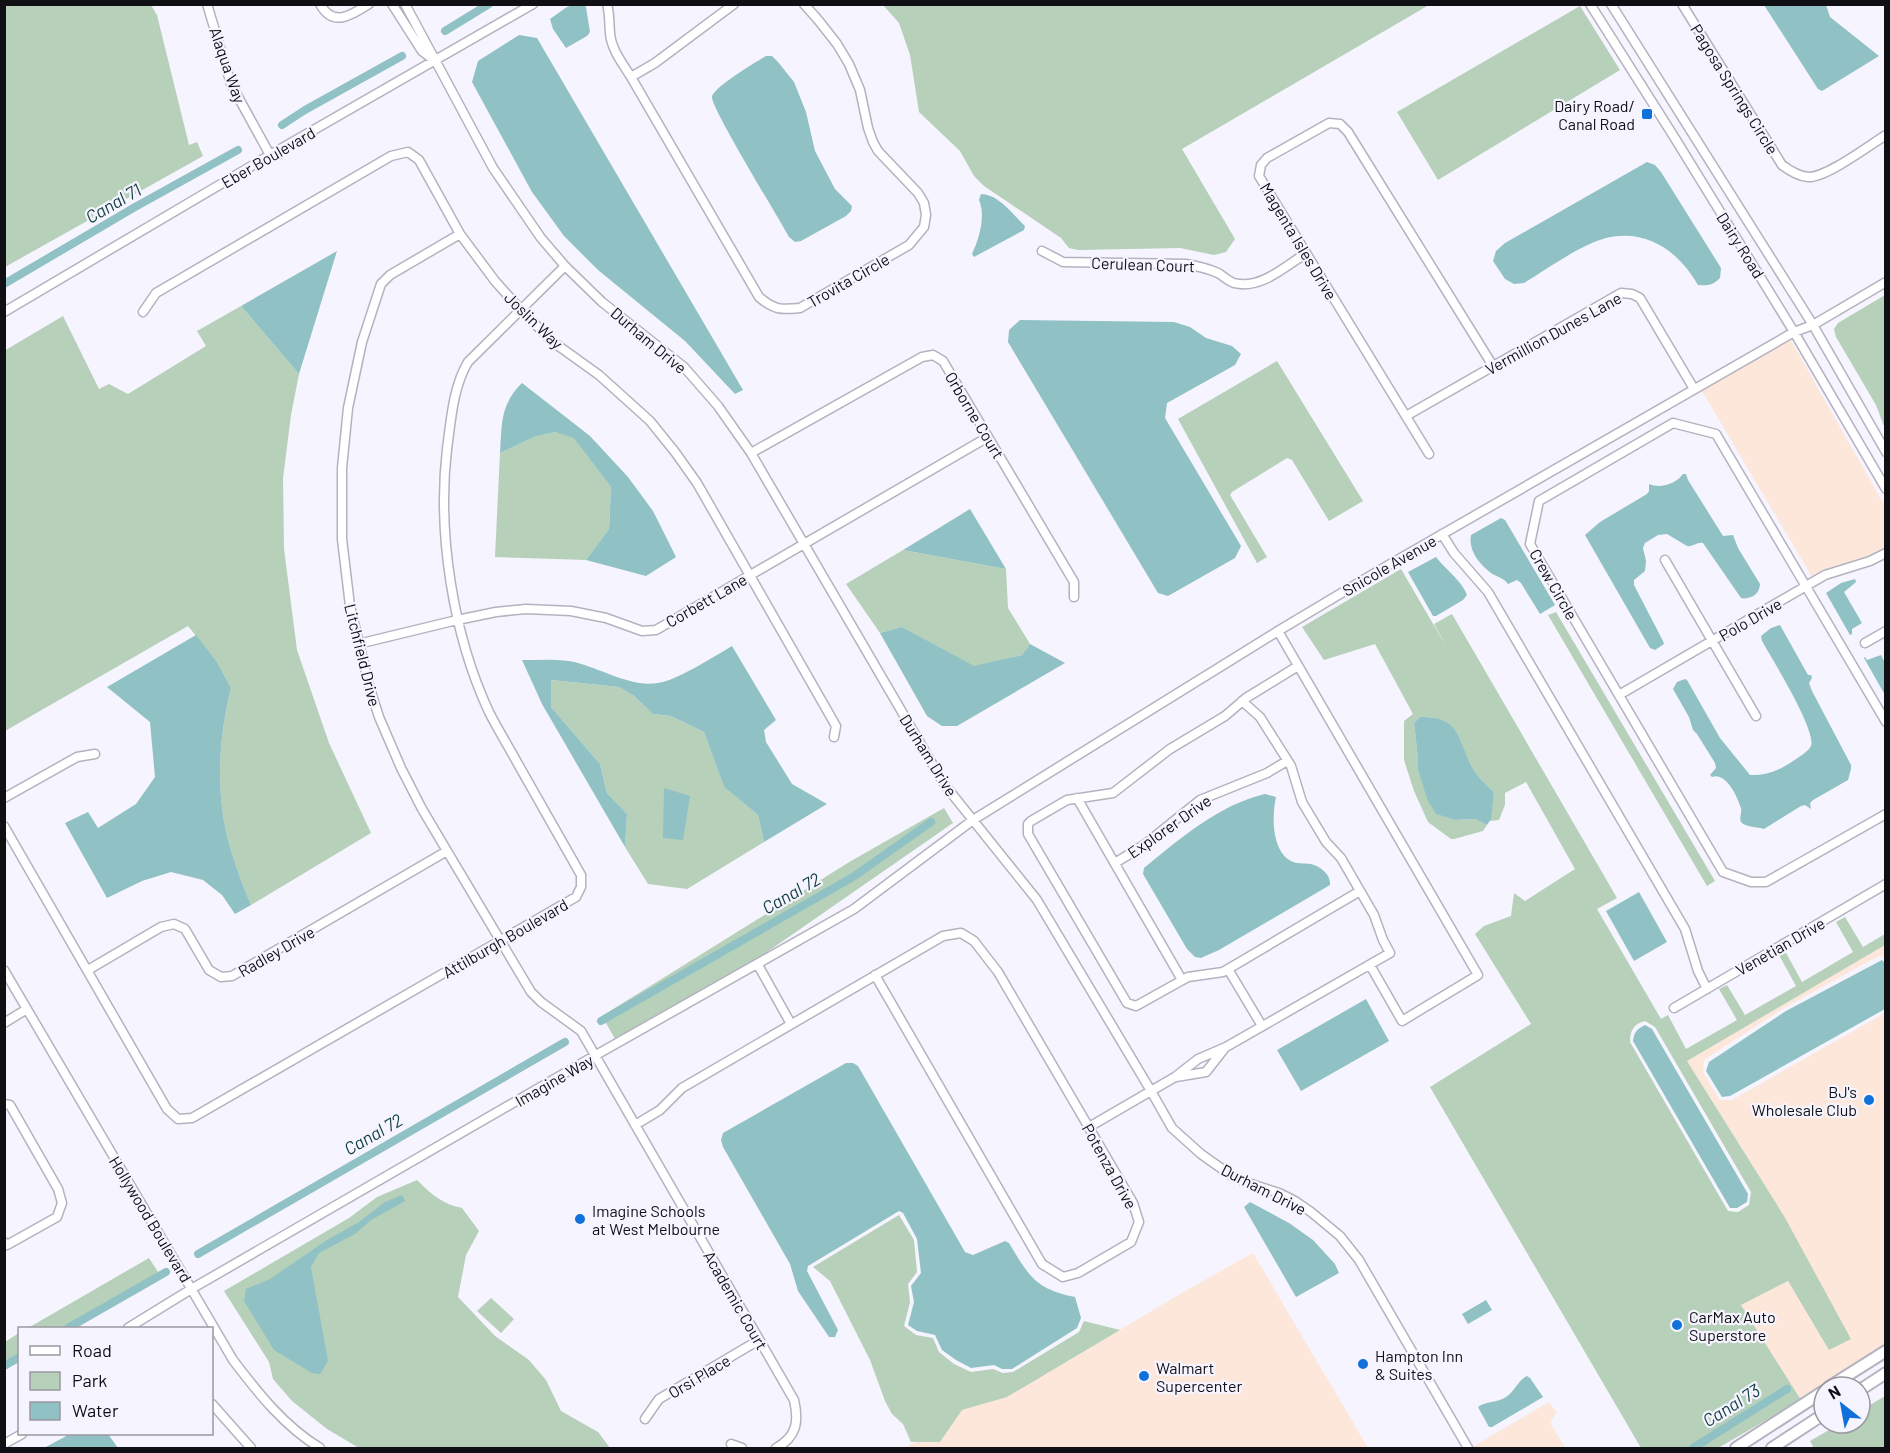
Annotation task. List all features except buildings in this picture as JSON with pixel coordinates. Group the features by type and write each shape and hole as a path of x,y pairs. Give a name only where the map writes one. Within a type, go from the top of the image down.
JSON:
{"main road":[{"path":"1847,1375 1886,1351"},
{"path":"1869,1361 1882,1375"},
{"path":"1736,1449 1812,1398"},
{"path":"1772,1449 1812,1422"}],"street":[{"name":"Alaqua Way","path":"207,4 231,84 270,155"},
{"path":"320,4 324,12 334,17 347,17 369,4"},
{"path":"392,4 422,51 434,61"},
{"path":"405,4 426,41 434,61"},
{"name":"Eber Boulevard","path":"4,312 270,155 533,4"},
{"name":"Trovita Circle","path":"607,4 613,46 759,297 770,306 783,310 800,308 909,245 924,227 926,215 924,203 918,193 873,142 860,90 849,64 837,44 804,4"},
{"path":"631,77 655,63 734,4"},
{"name":"Dairy Road","path":"1590,4 1794,332 1886,489"},
{"name":"Dairy Road","path":"1611,4 1813,325 1886,452"},
{"name":"Pagosa Springs Circle","path":"1682,4 1782,165 1805,177 1814,177 1886,135"},
{"name":"Durham Drive","path":"434,61 493,168 540,238 602,302 684,367 718,406 751,453 944,784 1037,900 1172,1128 1201,1154 1232,1176 1295,1201 1340,1236 1359,1260 1468,1449"},
{"name":"Magenta Isles Drive","path":"1429,454 1259,176 1261,165 1267,158 1329,123 1340,124 1348,132 1493,366"},
{"path":"1676,140 1691,132"},
{"name":"Joslin Way","path":"143,312 156,293 391,156 408,152 419,160 460,234 520,310 553,342 599,375 650,421 675,452 697,483 836,726 834,737"},
{"name":"Litchfield Drive","path":"460,234 390,275 381,285 362,342 348,408 342,468 342,539 350,606 370,689 388,737 422,809 531,992 581,1032 596,1055"},
{"name":"Cerulean Court","path":"1042,252 1063,262 1186,264 1204,267 1232,283 1246,285 1259,283 1305,254"},
{"name":"Attilburgh Boulevard","path":"4,826 167,1108 178,1119 192,1118 576,897 581,887 581,875 489,712 473,669 458,620 449,572 444,521 445,469 460,375 468,362 565,266"},
{"name":"Snicole Avenue","path":"973,820 1278,631 1442,534 1794,332 1813,325 1886,282"},
{"name":"Vermillion Dunes Lane","path":"1406,416 1622,293 1640,298 1694,389"},
{"name":"Orborne Court","path":"751,453 922,357 933,355 943,361 1074,582 1074,597"},
{"name":"Crew Circle","path":"1886,722 1716,434 1673,423 1539,501 1530,544 1718,866 1727,875 1751,882 1766,882 1886,814"},
{"name":"Corbett Lane","path":"358,644 496,612 526,609 571,611 606,618 642,631 656,630 988,437"},
{"path":"1442,534 1454,553 1494,602 1684,929 1698,971 1707,989"},
{"name":"Polo Drive","path":"1619,695 1825,575 1870,561 1886,553"},
{"path":"1665,560 1756,716"},
{"path":"1278,631 1478,975 1402,1021 1370,965"},
{"path":"1865,643 1886,631"},
{"path":"1298,666 1242,701 1225,716 1170,748 1113,793 1067,800 1031,821 1028,824 1028,834 1127,1004 1136,1006 1188,977 1223,972 1360,891"},
{"path":"1089,1127 1175,1077 1198,1059 1226,1047 1390,953 1374,915 1341,858 1326,842 1302,802 1291,766 1260,717 1242,701"},
{"path":"4,798 77,757 95,754"},
{"name":"Explorer Drive","path":"1182,980 1115,863 1144,845 1200,800 1267,773 1287,761"},
{"path":"1077,798 1115,863"},
{"name":"Imagine Way","path":"131,1327 193,1288 854,909 973,820"},
{"name":"Radley Drive","path":"88,970 161,927 174,924 185,929 209,970 221,977 232,976 447,851"},
{"name":"Venetian Drive","path":"1674,1008 1886,884"},
{"name":"Potenza Drive","path":"635,1125 660,1110 682,1088 875,975 944,936 961,933 974,941 999,973 1133,1203 1139,1222 1131,1242 1078,1273 1063,1277 1042,1264 875,975"},
{"path":"758,965 791,1024"},
{"path":"1228,969 1262,1026"},
{"name":"Hollywood Boulevard","path":"4,970 193,1288 233,1360 283,1420 316,1446"},
{"path":"4,1023 27,1009"},
{"path":"1175,1077 1206,1072 1226,1047"},
{"name":"Academic Court","path":"596,1055 794,1400 798,1418 794,1432 784,1444 776,1449"},
{"path":"4,1104 9,1105 58,1189 62,1203 57,1216 5,1244"},
{"name":"Orsi Place","path":"645,1419 659,1399 759,1340"},
{"path":"213,1405 251,1449"},
{"path":"4,1444 20,1435"},
{"path":"731,1444 742,1449"},
{"path":"302,1449 316,1446"}],"shaded area":[{"path":"1790,339 1885,506 1885,547 1869,557 1823,571 1812,577 1702,391"},
{"path":"1885,945 1885,957 1880,956 1871,960 1784,1008 1704,1060 1703,1072 1719,1099 1732,1100 1885,1013 1885,1345 1839,1375 1812,1375 1812,1393 1801,1400 1741,1305 1788,1281 1829,1350 1784,1216 1687,1061"},
{"path":"1253,1253 1368,1448 903,1448 917,1442 940,1442 962,1410 1007,1397"},
{"path":"1549,1402 1557,1413 1551,1424 1565,1448 1472,1447"}],"green space":[{"path":"4,5 151,5 157,15 189,145 197,142 203,156 5,267"},
{"path":"883,5 1429,5 1182,149 1235,239 1226,252 1214,255 1180,248 1078,250 1069,248 1061,238 984,186 974,176 960,151 919,112 910,55 899,23"},
{"path":"1580,6 1620,70 1438,180 1397,112"},
{"path":"1885,295 1885,429 1876,405 1836,337 1834,329 1838,323"},
{"path":"241,306 299,374 283,478 284,549 297,650 329,743 371,833 251,905 236,866 222,809 220,757 231,688 217,662 188,626 5,731 4,351 63,316 99,389 109,384 128,394 206,346 197,331"},
{"path":"1277,361 1363,501 1329,521 1292,460 1287,458 1230,495 1267,557 1257,563 1178,419"},
{"path":"555,432 574,437 611,487 609,529 586,560 495,557 500,453 534,437"},
{"path":"903,550 1006,569 1008,608 1030,644 1022,655 974,667 902,627 880,633 846,584"},
{"path":"1401,569 1446,646 1434,624 1452,614 1617,898 1597,909 1661,1019 1668,1015 1686,1049 1737,1020 1719,989 1727,985 1745,1015 1796,986 1779,955 1785,951 1802,982 1853,952 1836,922 1845,917 1863,947 1885,934 1885,945 1687,1061 1784,1216 1851,1339 1829,1350 1788,1281 1741,1305 1801,1400 1718,1448 1641,1448 1430,1087 1531,1024 1475,934 1484,926 1511,916 1514,893 1525,901 1575,869 1526,782 1505,793 1505,805 1499,820 1490,821 1494,792 1475,771 1454,729 1442,720 1420,717 1414,723 1418,770 1429,801 1437,814 1455,820 1475,819 1487,825 1483,831 1451,839 1428,822 1414,791 1404,760 1404,721 1413,714 1375,644 1324,660 1302,627","holes":["1645,1021 1655,1027 1751,1192 1749,1205 1738,1212 1728,1211 1630,1042 1632,1031 1638,1024"]},
{"path":"1556,612 1715,881 1707,886 1548,615"},
{"path":"550,680 619,687 633,695 653,714 671,716 704,732 724,787 758,815 764,842 687,889 648,884 625,847 627,814 607,793 600,764 551,707"},
{"path":"944,808 953,823 751,963 615,1039 602,1016 851,861"},
{"path":"417,1180 437,1198 462,1208 479,1231 466,1255 458,1297 495,1336 529,1360 546,1380 561,1411 598,1432 610,1448 359,1448 327,1429 292,1401 273,1379 269,1362 224,1291 349,1218 377,1197"},
{"path":"899,1215 914,1240 917,1272 908,1284 910,1302 904,1326 916,1335 933,1338 939,1352 954,1364 971,1372 993,1369 1003,1373 1013,1372 1079,1332 1084,1321 1120,1330 1007,1397 962,1410 940,1442 911,1442 903,1424 892,1414 885,1401 870,1360 830,1281 813,1267"},
{"path":"149,1258 162,1278 78,1327 30,1327"},
{"path":"491,1298 514,1319 501,1333 477,1311"},
{"path":"18,1334 18,1362 5,1370 5,1342"},
{"path":"1885,1396 1885,1448 1814,1448 1810,1441 1820,1435 1872,1435 1872,1404"}],"water":[{"path":"576,4 586,7 590,32 566,48 553,29 550,19 567,7"},
{"path":"1764,5 1826,5 1830,17 1879,56 1822,91 1818,89"},
{"path":"519,35 537,38 743,390 735,394 685,341 598,270 564,236 532,192 472,82 478,61"},
{"path":"766,56 772,56 794,82 806,112 815,151 835,189 852,206 846,216 801,241 795,242 789,237 733,141 712,97 727,81"},
{"path":"1647,162 1655,165 1661,172 1721,268 1720,278 1710,284 1698,285 1681,262 1660,245 1635,236 1621,236 1606,238 1585,246 1524,283 1514,284 1505,279 1493,261 1496,251 1505,243"},
{"path":"981,194 1000,201 1025,226 1024,230 974,257 972,254 982,220 979,200"},
{"path":"337,251 299,374 241,306"},
{"path":"1020,320 1174,322 1190,327 1206,338 1232,346 1241,354 1235,365 1167,403 1165,418 1241,546 1235,558 1168,596 1158,593 1008,342 1009,330"},
{"path":"522,383 590,436 628,477 653,511 676,557 646,576 586,560 609,529 611,487 574,438 555,432 534,437 500,453 503,415 510,399"},
{"path":"1686,474 1723,536 1733,535 1738,548 1760,584 1760,588 1754,595 1741,598 1703,543 1687,546 1667,534 1658,535 1645,543 1643,548 1646,561 1645,571 1634,580 1634,585 1664,644 1655,650 1650,648 1585,535 1600,522 1647,494 1649,484 1667,485"},
{"path":"970,509 1006,569 903,550"},
{"path":"1501,518 1505,520 1555,605 1540,614 1521,583 1517,580 1508,584 1491,573 1482,565 1473,551 1471,535"},
{"path":"1436,557 1467,595 1463,600 1433,616 1408,572"},
{"path":"1855,579 1856,582 1844,592 1862,623 1852,629 1850,635 1826,593 1841,583"},
{"path":"1780,625 1808,675 1811,675 1809,683 1812,691 1851,769 1848,780 1813,800 1810,803 1811,809 1805,805 1801,806 1764,829 1741,822 1741,808 1730,786 1722,778 1710,775 1716,768 1715,763 1693,730 1689,717 1673,689 1677,682 1687,680 1720,738 1750,775 1778,770 1811,746 1811,738 1801,710 1762,641 1761,636 1771,628"},
{"path":"902,627 974,666 1022,655 1030,644 1065,663 957,726 942,726 927,716 880,633"},
{"path":"196,635 217,662 231,688 220,757 222,809 236,866 251,905 235,914 222,895 203,880 171,872 142,881 107,898 65,823 88,812 98,828 136,804 155,777 150,722 107,687"},
{"path":"732,646 776,720 764,730 766,742 792,784 827,804 764,842 758,815 724,787 704,732 671,716 653,714 633,695 619,687 551,680 551,707 600,764 607,793 627,814 625,847 542,704 522,660 569,661 625,680 647,684 666,681 685,673"},
{"path":"1881,655 1885,663 1885,695 1864,658 1867,660"},
{"path":"1420,717 1449,723 1458,735 1475,771 1494,792 1491,819 1487,825 1475,819 1455,820 1436,814 1428,801 1418,770 1414,723"},
{"path":"664,788 690,796 683,840 663,838"},
{"path":"1265,794 1276,797 1274,832 1284,856 1294,862 1312,864 1320,868 1328,876 1330,885 1219,950 1201,958 1195,957 1187,949 1143,874 1144,868 1185,835 1216,814"},
{"path":"1639,892 1667,942 1634,961 1606,911"},
{"path":"1882,960 1885,963 1885,1009 1730,1096 1722,1097 1706,1071 1709,1062 1786,1011"},
{"path":"1366,999 1389,1041 1301,1091 1277,1050"},
{"path":"1645,1025 1652,1029 1748,1194 1747,1202 1737,1208 1730,1208 1633,1041 1636,1031"},
{"path":"846,1063 858,1066 965,1252 973,1255 1005,1241 1009,1243 1034,1279 1051,1290 1075,1297 1081,1318 1077,1328 1012,1369 1002,1369 994,1365 971,1368 956,1360 942,1350 935,1335 917,1331 908,1325 914,1302 911,1286 921,1273 917,1239 903,1213 899,1211 808,1266 807,1271 838,1330 835,1337 829,1337 798,1291 790,1264 721,1140 723,1133"},
{"path":"402,1195 405,1201 371,1220 355,1234 319,1253 311,1267 328,1361 320,1374 312,1373 274,1350 244,1301 246,1289 270,1279 327,1240 359,1222 385,1202"},
{"path":"1250,1202 1289,1223 1313,1240 1335,1264 1339,1273 1296,1297 1244,1207"},
{"path":"1486,1300 1492,1310 1468,1324 1462,1314"},
{"path":"1527,1376 1543,1397 1489,1427 1478,1407 1506,1397"},
{"path":"68,1435 109,1435 118,1448 44,1448"}],"waterway":[{"name":"Canal 71","path":"445,31 489,4"},
{"name":"Canal 71","path":"282,125 402,56"},
{"name":"Canal 71","path":"4,284 238,150"},
{"name":"Canal 72","path":"601,1021 853,877 931,822"},
{"name":"Canal 72","path":"198,1254 565,1042"},
{"name":"Canal 72","path":"70,1327 166,1272"},
{"name":"Canal 72","path":"4,1366 18,1358"},
{"name":"Canal 73","path":"1693,1448 1787,1389"}],"place":[{"name":"Dairy Road/ Canal Road","path":"1647,114"},
{"name":"BJ's Wholesale Club","path":"1869,1100"},
{"name":"Imagine Schools at West Melbourne","path":"580,1219"},
{"name":"CarMax Auto Superstore","path":"1677,1325"},
{"name":"Hampton Inn & Suites","path":"1363,1364"},
{"name":"Walmart Supercenter","path":"1144,1376"}]}
